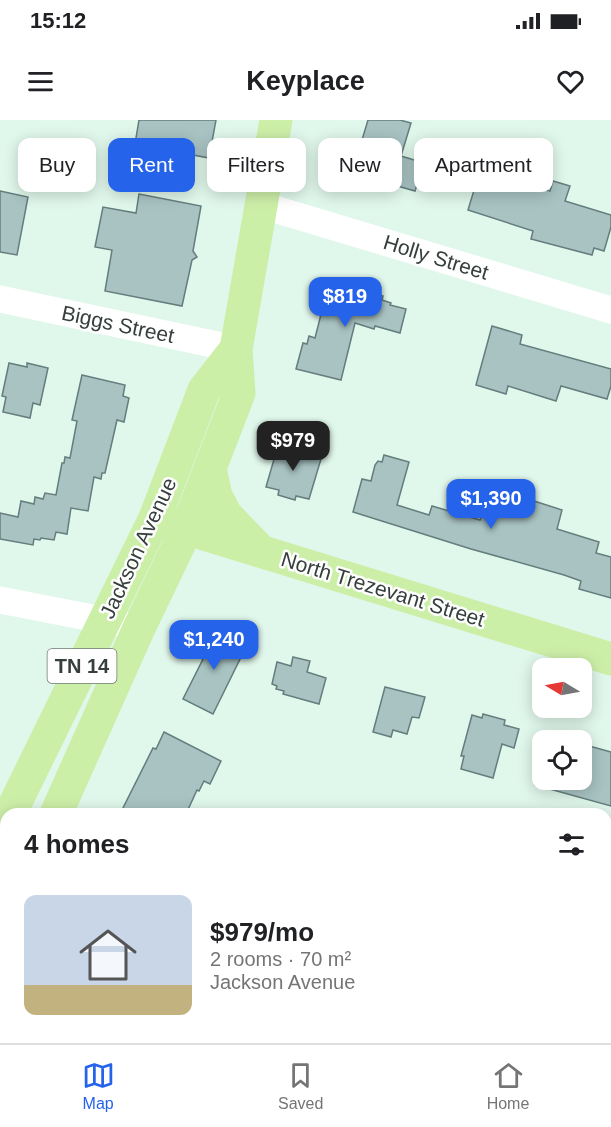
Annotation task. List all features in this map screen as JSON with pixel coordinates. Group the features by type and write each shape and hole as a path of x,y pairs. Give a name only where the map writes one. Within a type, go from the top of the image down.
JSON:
{"main road":[{"name":"Jackson Avenue","path":"59,808 139,628 187,528 239,393 236,349 276,120"},
{"name":"Jackson Avenue","path":"13,808 155,518 204,390 236,349"},
{"path":"210,468 216,496 226,515 261,551"},
{"name":"North Trezevant Street","path":"155,518 611,659"}],"street":[{"name":"Holly Street","path":"261,205 611,310"},
{"name":"Biggs Street","path":"0,299 236,349"},
{"path":"0,600 139,628"}],"building":[{"path":"139,120 216,120 213,138 207,138 207,158 195,155 195,138 136,138"},
{"path":"368,120 400,120 411,123 402,153 402,138 363,138"},
{"path":"402,156 414,160 414,191 402,187"},
{"path":"553,181 570,186 565,201 611,215 611,227 604,251 594,248 592,255 531,239 533,231 468,210 473,192 553,192"},
{"path":"0,191 28,197 17,255 0,252"},
{"path":"139,194 201,206 193,251 197,257 192,260 182,306 105,291 112,250 95,247 103,207 136,213"},
{"path":"341,282 383,296 382,300 391,303 390,305 406,309 400,333 355,323 341,380 296,369 303,343 307,344 309,336 315,338 328,287 339,290"},
{"path":"492,326 522,335 520,344 611,369 611,386 607,399 561,386 556,401 508,386 506,394 476,385"},
{"path":"9,363 27,367 27,363 48,368 40,405 33,403 30,418 3,412 6,397 2,396"},
{"path":"82,375 125,385 123,396 129,398 124,422 117,420 105,473 102,473 101,479 94,477 88,511 71,508 67,534 56,532 54,540 34,539 33,545 0,539 0,513 18,517 21,501 34,504 35,497 43,499 45,493 56,495 62,463 65,457 70,458 77,421 72,420"},
{"path":"279,442 310,451 309,456 321,459 309,499 296,496 295,500 278,495 279,490 266,487"},
{"path":"384,455 409,462 397,505 429,515 432,506 480,520 483,512 488,514 492,500 528,511 531,500 562,510 557,529 599,542 596,553 611,557 611,598 579,589 581,581 564,575 353,512 362,479 371,481 375,465 378,461 382,462"},
{"path":"216,627 236,637 232,645 244,651 213,714 183,699"},
{"path":"293,657 310,661 307,672 326,678 319,704 283,694 284,691 276,689 277,686 272,684 277,662 291,666"},
{"path":"385,687 425,697 419,718 412,717 407,734 393,730 391,737 373,732"},
{"path":"483,714 505,720 504,725 519,729 514,748 502,744 493,778 461,769 464,756 461,756 472,715 482,718"},
{"path":"164,732 221,761 210,784 204,781 189,808 123,808 153,748 156,749"},
{"path":"592,747 611,752 611,806 553,790 592,790"}]}
